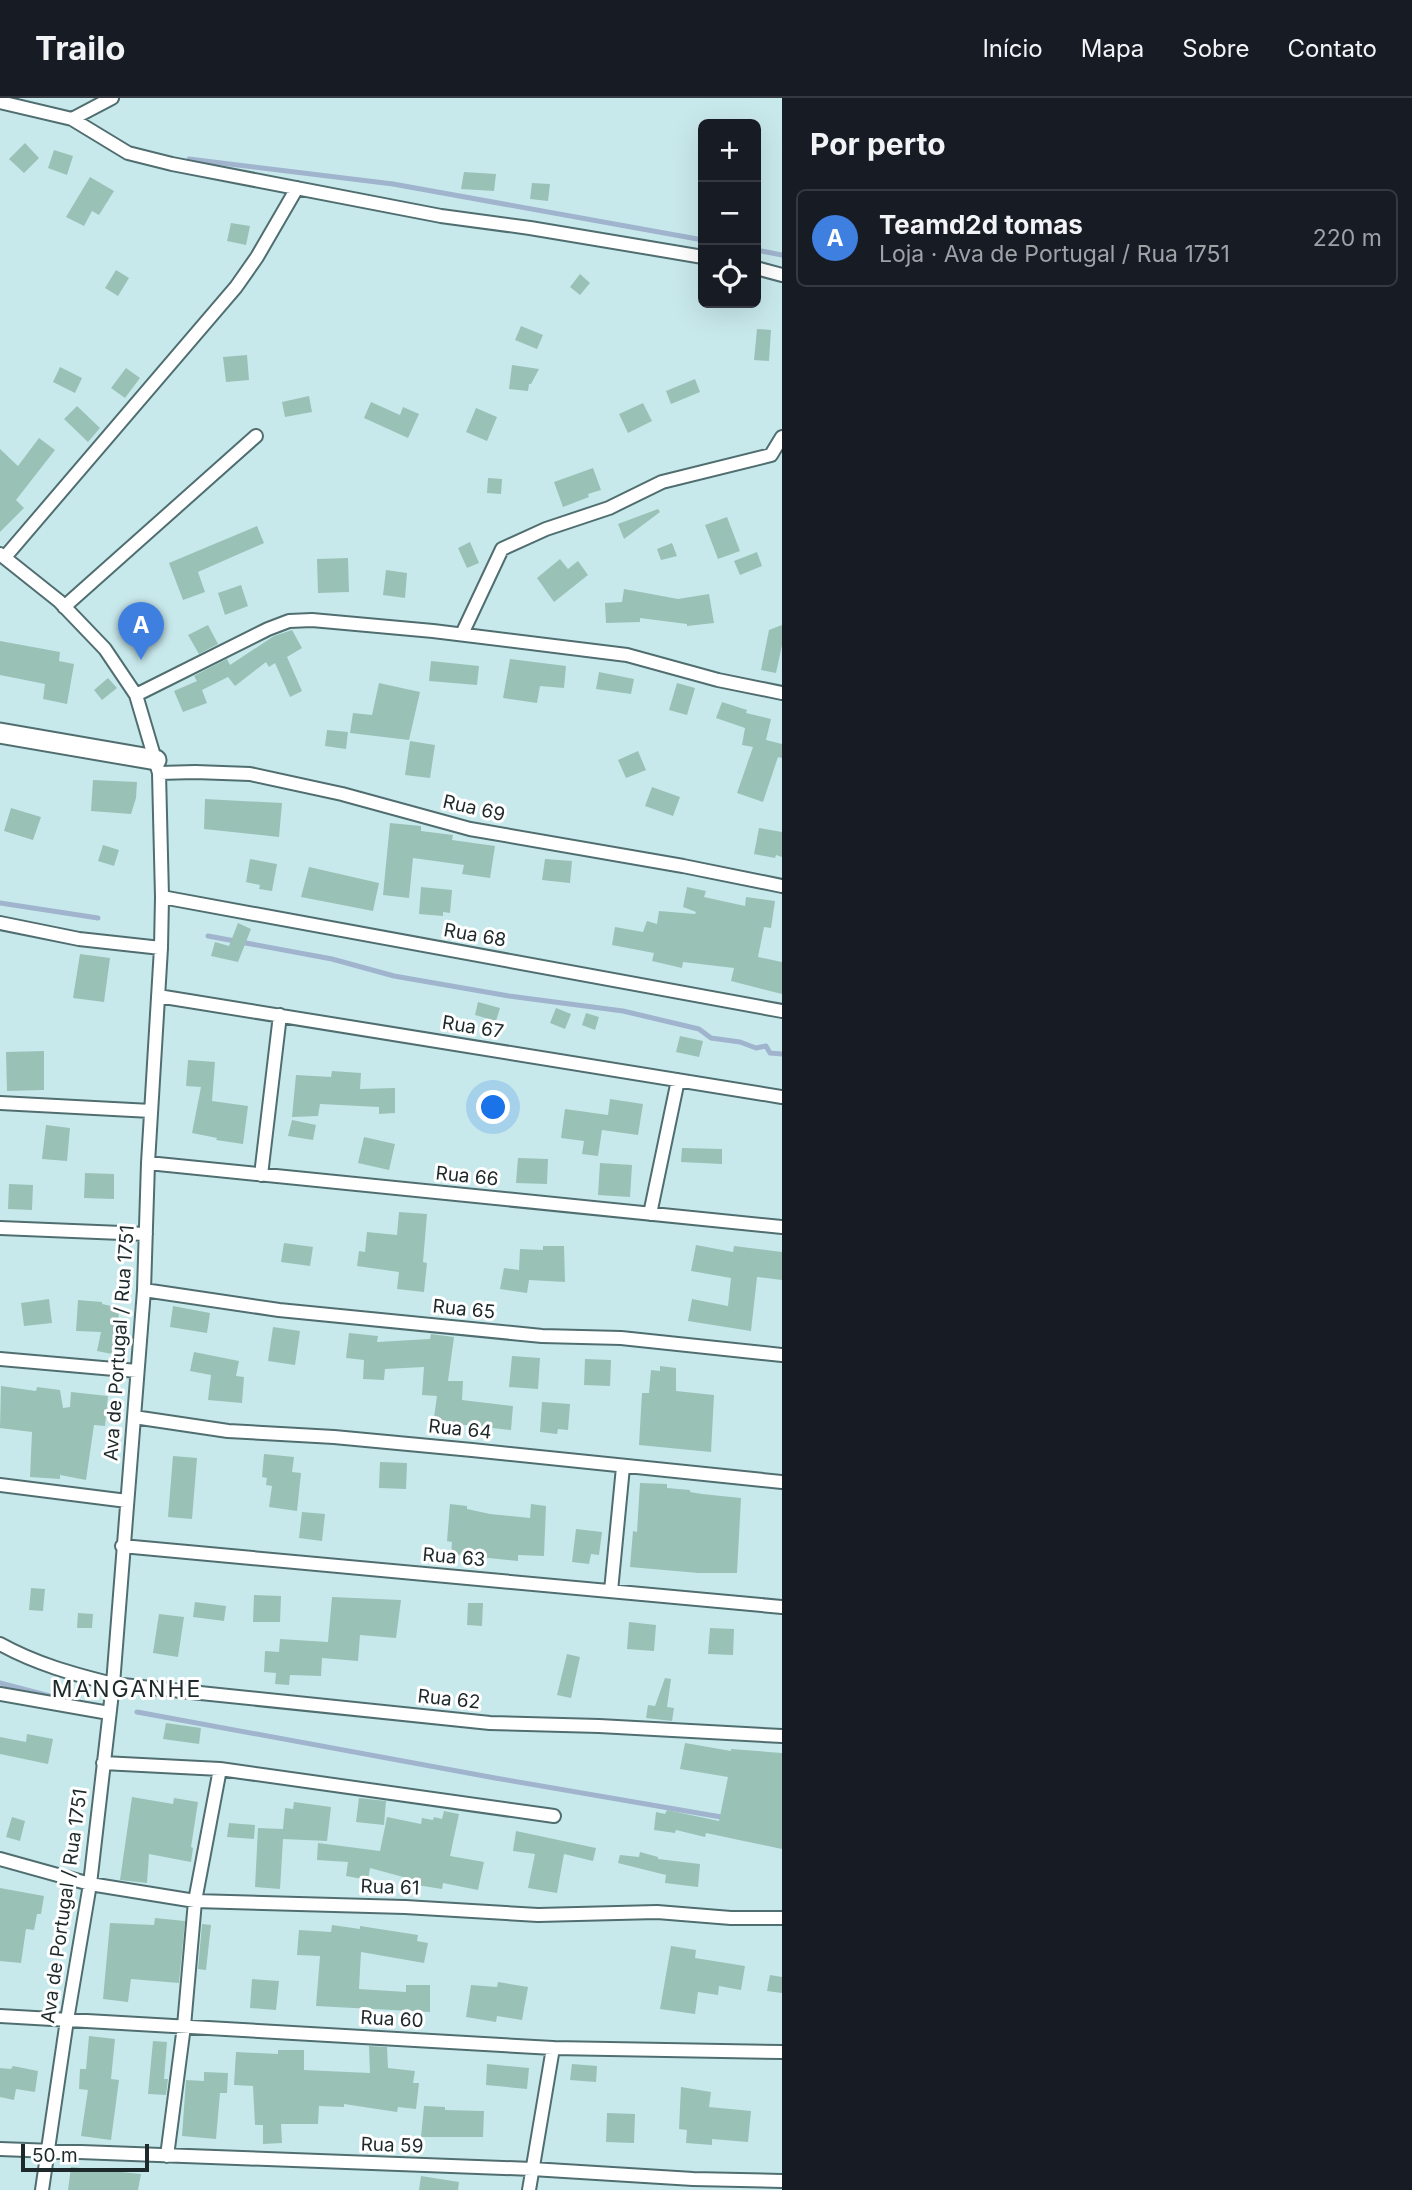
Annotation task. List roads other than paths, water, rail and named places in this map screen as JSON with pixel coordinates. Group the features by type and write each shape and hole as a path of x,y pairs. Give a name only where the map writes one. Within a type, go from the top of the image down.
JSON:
{"street":[{"path":"72,119 113,98"},
{"path":"0,102 72,119 128,153 172,164 441,216 698,256"},
{"path":"2,555 236,287 257,257 297,188"},
{"path":"761,269 782,275"},
{"path":"64,607 256,436"},
{"path":"461,634 502,549 546,529 609,508 662,482 771,455 782,438"},
{"name":"Ava de Portugal / Rua 1751","path":"2,555 64,607 105,649 136,695 157,767 162,897 144,1290 113,1684 90,1884 66,2020 42,2190"},
{"path":"136,695 289,621 312,620 461,634 626,655 718,680 782,693"},
{"path":"0,733 157,767"},
{"name":"Rua 69","path":"157,767 195,772 250,774 342,794 470,829 782,886"},
{"name":"Rua 68","path":"162,897 782,1011"},
{"path":"0,923 79,939 160,948"},
{"name":"Rua 67","path":"158,996 782,1097"},
{"path":"261,1175 280,1016"},
{"path":"650,1214 678,1080"},
{"path":"0,1103 151,1111"},
{"name":"Rua 66","path":"148,1163 782,1227"},
{"path":"0,1227 146,1234"},
{"name":"Rua 65","path":"144,1290 279,1310 542,1336 621,1338 782,1355"},
{"path":"0,1359 138,1371"},
{"name":"Rua 64","path":"134,1417 228,1431 431,1446 782,1482"},
{"path":"611,1591 623,1467"},
{"path":"0,1485 127,1501"},
{"name":"Rua 63","path":"122,1546 782,1607"},
{"name":"Rua 62","path":"0,1644 21,1657 113,1684 490,1723 599,1726 782,1737"},
{"path":"0,1694 109,1713"},
{"path":"103,1763 220,1769 554,1816"},
{"path":"167,2156 184,2026 195,1901 220,1769"},
{"name":"Rua 61","path":"0,1859 90,1884 195,1901 405,1907 538,1915 657,1912 731,1918 782,1918"},
{"name":"Rua 60","path":"0,2016 553,2048 782,2052"},
{"path":"529,2190 553,2048"},
{"name":"Rua 59","path":"0,2149 782,2181"}],"waterway":[{"path":"189,159 393,184 698,239"},
{"path":"761,251 782,255"},
{"path":"0,903 98,918"},
{"path":"208,936 332,959 394,976 509,996 623,1011 699,1029 711,1038 740,1042 756,1048 766,1046 770,1053 782,1054"},
{"path":"0,1683 65,1700"},
{"path":"137,1712 727,1818"}],"place":[{"name":"Teamd2d tomas","path":"141,660"}],"district":[{"name":"MANGANHE","path":"127,1689"}]}
